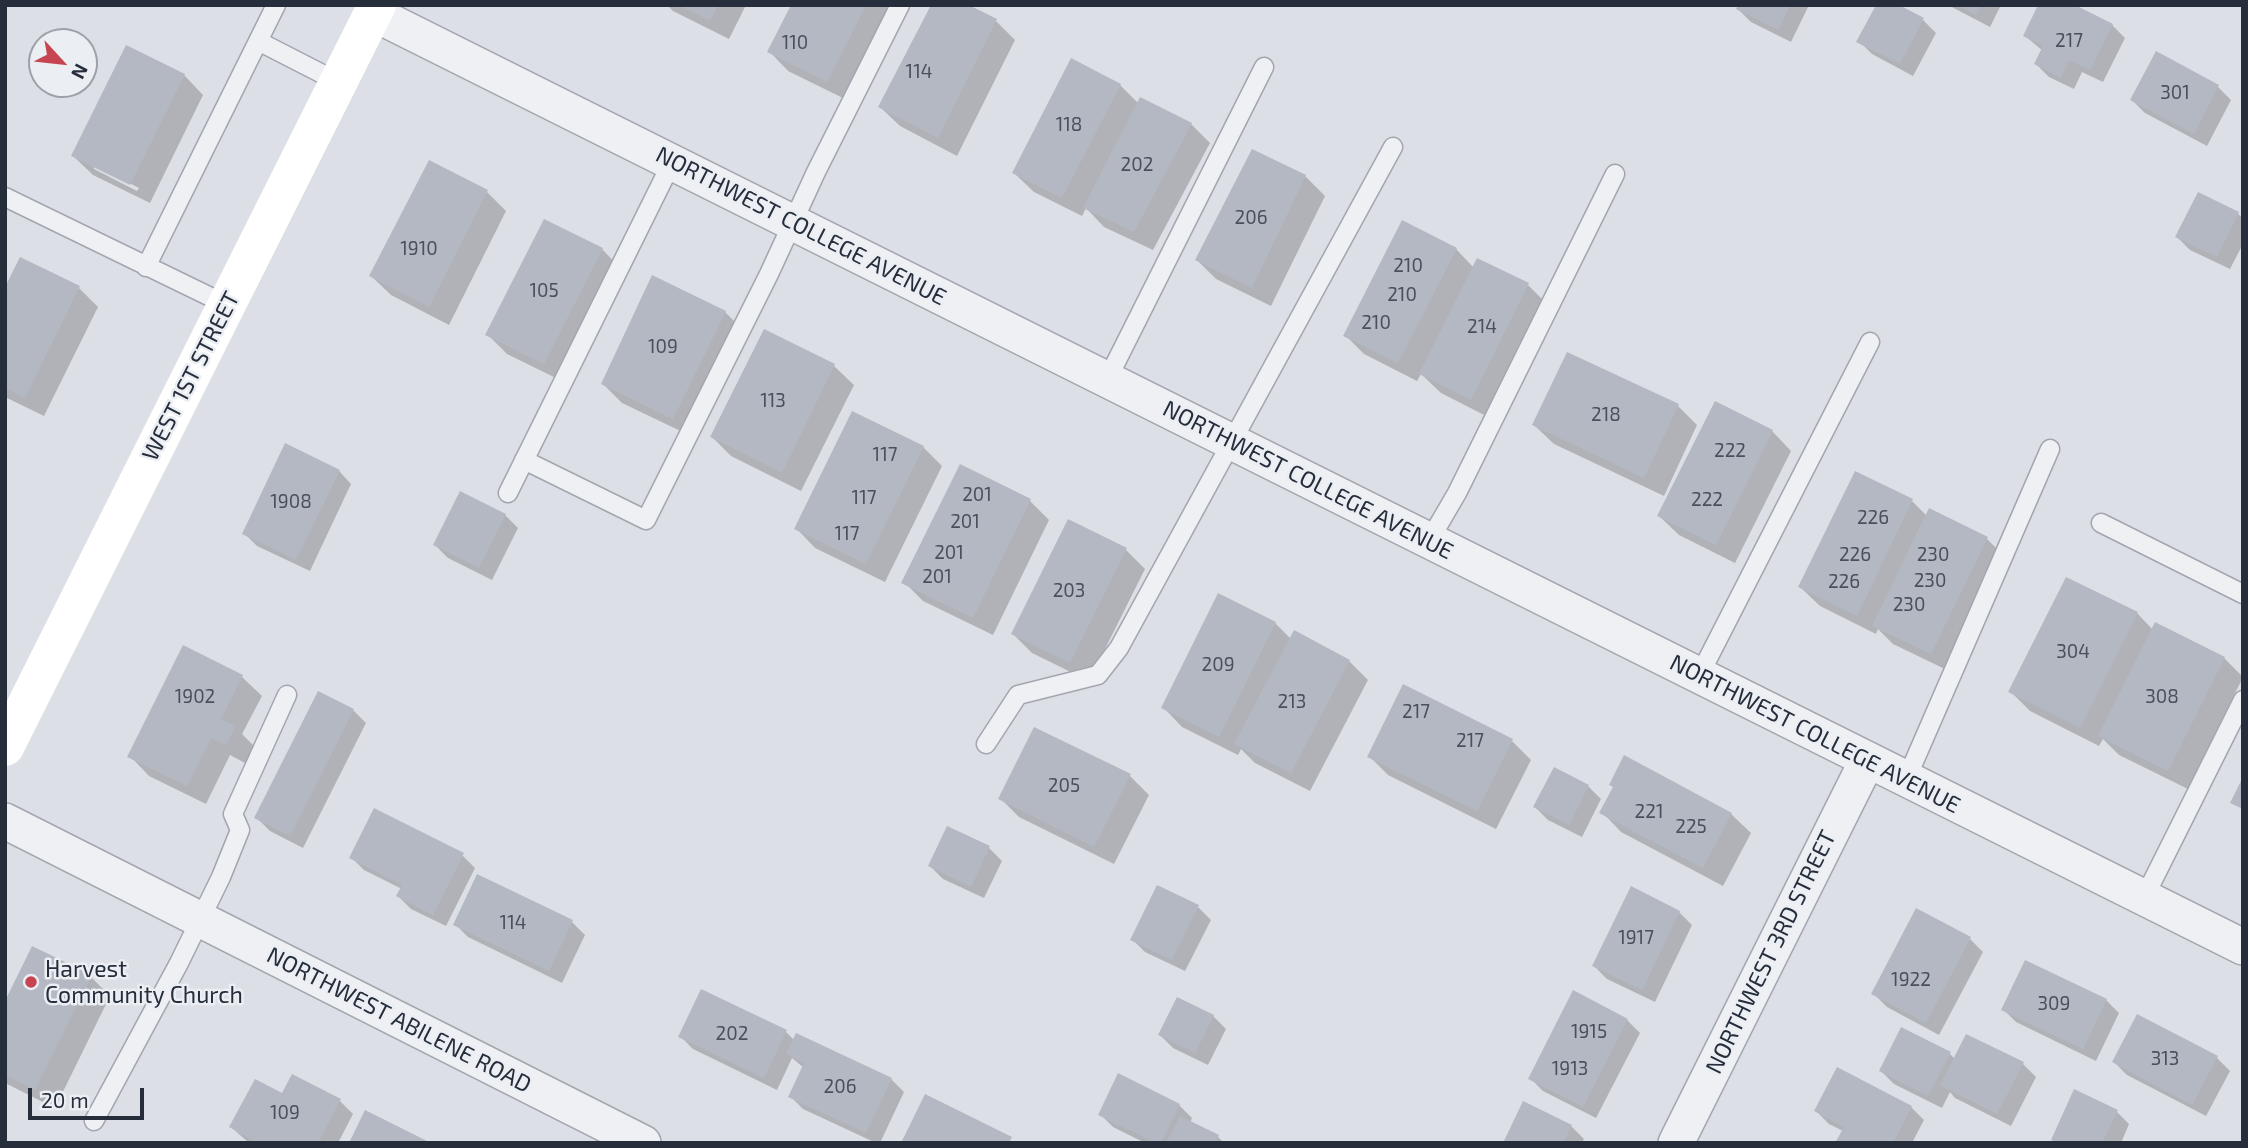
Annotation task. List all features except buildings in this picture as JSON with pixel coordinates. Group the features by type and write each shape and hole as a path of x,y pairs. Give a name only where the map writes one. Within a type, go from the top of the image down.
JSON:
{"main road":[{"name":"WEST 1ST STREET","path":"5,747 375,9"}],"street":[{"name":"NORTHWEST COLLEGE AVENUE","path":"375,9 672,162 2243,947"},
{"name":"NORTHWEST 3RD STREET","path":"1676,1143 1867,761"},
{"name":"NORTHWEST ABILENE ROAD","path":"5,821 643,1143"}],"lane":[{"path":"146,267 276,5"},
{"path":"524,460 646,520 900,5"},
{"path":"258,41 338,82"},
{"path":"1107,380 1264,68"},
{"path":"986,744 1018,695 1098,675 1119,648 1393,147"},
{"path":"508,492 672,162"},
{"path":"1429,541 1463,481 1615,174"},
{"path":"5,197 227,305"},
{"path":"1699,676 1870,342"},
{"path":"1906,780 2050,449"},
{"path":"2101,523 2243,594"},
{"path":"94,1121 179,963 221,877 240,830 233,814 287,695"},
{"path":"2144,898 2243,700"}],"place":[{"name":"Harvest Community Church","path":"31,982"}]}
